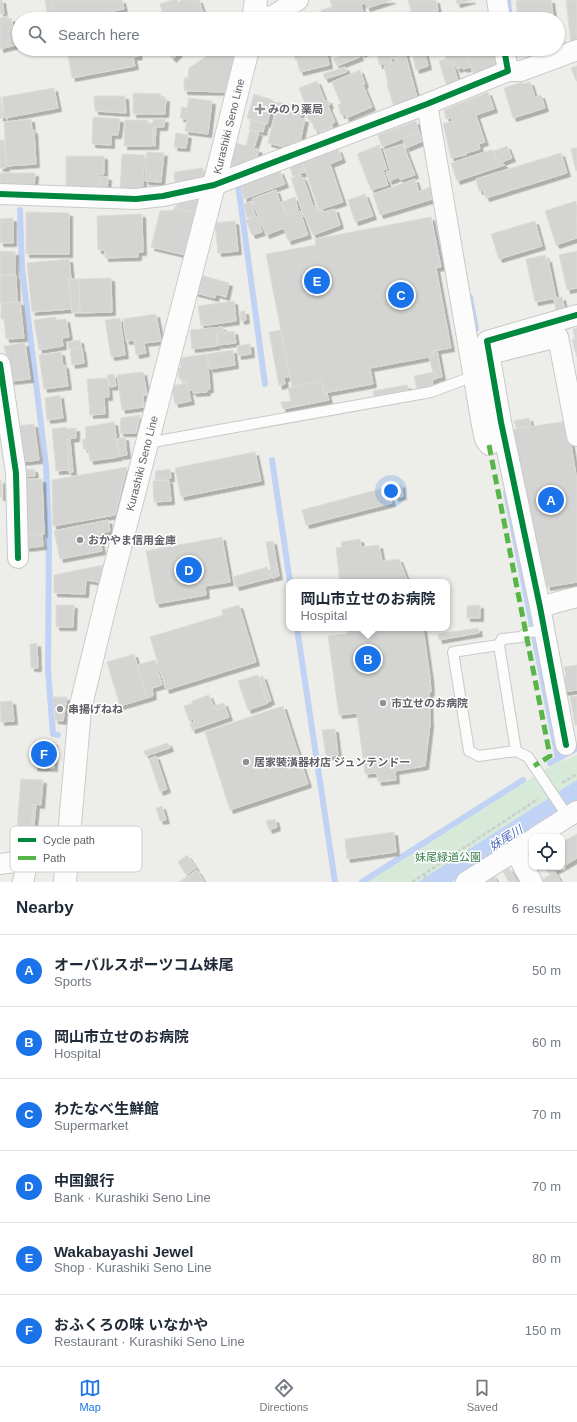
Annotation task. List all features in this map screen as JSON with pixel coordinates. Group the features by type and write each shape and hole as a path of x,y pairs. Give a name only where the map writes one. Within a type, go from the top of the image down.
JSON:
{"main road":[{"name":"Kurashiki Seno Line","path":"70,826 80,709 246,56"},
{"name":"Kurashiki Seno Line","path":"65,882 66,872"}],"street":[{"path":"279,12 298,0"},
{"path":"497,0 499,12"},
{"path":"565,54 577,50"},
{"path":"505,56 508,70"},
{"path":"0,194 136,199 163,196 214,185 427,104 508,70 521,71 561,56"},
{"path":"427,104 492,423 540,607 537,631 566,745"},
{"path":"478,355 577,315"},
{"path":"478,355 558,337 577,436"},
{"path":"478,355 492,423 485,440 489,445"},
{"path":"1,373 16,473 18,558"},
{"path":"540,607 577,597"},
{"path":"540,834 569,812"},
{"path":"466,882 529,842"},
{"path":"515,851 532,882"},
{"path":"0,864 10,863"},
{"path":"23,882 25,872"}],"lane":[{"path":"147,443 431,392 478,355"},
{"path":"516,751 499,645 502,639 521,636 537,631"},
{"path":"499,645 453,652 469,750 479,756 516,751 528,757 553,793 569,812"}],"path":[{"path":"412,882 553,793 577,774"},
{"path":"424,875 429,882"}],"green space":[{"name":"妹尾緑道公園","path":"577,755 577,800 451,882 367,882 551,766"}],"water":[{"name":"妹尾川","path":"577,780 577,801 452,882 418,882"}],"building":[{"path":"0,0 2,0 4,14 0,14"},
{"path":"45,0 51,0 54,12 47,12"},
{"path":"51,0 122,0 124,9 108,12 54,12"},
{"path":"173,0 177,0 178,2 181,0 199,0 203,12 162,12 160,4"},
{"path":"330,0 392,0 367,8 365,3 361,5 363,12 322,12 321,10 332,7"},
{"path":"408,0 436,0 438,11 411,12"},
{"path":"456,0 472,0 457,4"},
{"path":"551,0 553,12 517,12 516,1"},
{"path":"566,0 577,0 577,44 571,45"},
{"path":"7,16 8,19 11,18 12,46 0,49 0,18"},
{"path":"68,56 139,56 133,57 135,66 72,78"},
{"path":"207,56 235,56 234,66 232,66 232,84 230,92 184,91 184,78 188,78 189,68"},
{"path":"295,56 327,56 329,65 300,72 297,60 295,60"},
{"path":"340,56 360,57 337,66 333,59"},
{"path":"377,56 402,56 391,59 392,62 379,65"},
{"path":"406,56 418,101 394,107 387,84 384,66 395,62 395,59"},
{"path":"413,56 426,56 428,66 416,70"},
{"path":"446,56 469,56 467,57 471,67 457,69 455,65 453,66 452,61 447,62"},
{"path":"493,56 498,68 475,78 467,57"},
{"path":"446,59 447,62 452,61 459,84 451,87 446,84 439,61"},
{"path":"577,66 577,81 576,81 571,68"},
{"path":"345,67 347,72 325,79 323,74"},
{"path":"360,70 365,84 363,85 372,107 346,118 345,114 341,115 338,105 341,104 332,82"},
{"path":"317,81 325,101 328,100 330,105 328,106 335,122 332,124 332,127 319,132 318,129 315,130 310,118 308,119 304,110 307,109 299,88"},
{"path":"522,82 523,84 530,82 535,97 541,95 545,108 513,118 504,88"},
{"path":"54,88 58,108 5,118 2,97"},
{"path":"488,92 494,109 476,115 485,142 479,144 480,149 466,153 466,155 451,158 443,124 452,121 451,117 446,119 444,110"},
{"path":"133,93 161,94 161,98 166,98 165,114 133,114"},
{"path":"254,94 273,100 267,124 247,118"},
{"path":"0,95 3,118 0,118"},
{"path":"94,96 125,96 126,113 95,111"},
{"path":"189,98 212,101 208,134 185,131 187,119 180,118 182,107 187,108"},
{"path":"278,102 299,107 301,112 299,118 305,119 300,142 294,141 292,149 268,143"},
{"path":"93,117 120,119 118,135 111,135 111,145 92,144"},
{"path":"31,119 32,131 34,130 36,164 7,166 4,122"},
{"path":"153,119 165,119 164,127 153,127 152,146 124,146 125,120 148,120 148,123 153,123"},
{"path":"251,120 265,124 263,132 249,129"},
{"path":"416,121 419,132 382,147 378,135"},
{"path":"153,127 156,127 155,146 153,146"},
{"path":"332,127 334,132 323,138 320,132"},
{"path":"250,130 259,133 254,148 259,150 255,164 243,169 230,165 236,143 246,146"},
{"path":"419,132 423,141 406,148 403,139"},
{"path":"176,133 188,135 186,148 174,147"},
{"path":"0,140 4,140 6,168 0,168"},
{"path":"403,144 415,175 400,180 399,177 389,181 386,172 390,170 384,150"},
{"path":"379,145 387,169 383,170 388,185 371,190 357,154"},
{"path":"507,146 512,158 502,162 496,158 494,151"},
{"path":"577,148 577,170 576,171 571,149"},
{"path":"338,149 342,159 330,164 343,202 319,210 302,161"},
{"path":"491,150 494,151 496,158 505,165 457,181 451,163"},
{"path":"147,152 164,153 161,182 145,181"},
{"path":"561,153 567,173 486,198 483,190 479,191 476,179"},
{"path":"122,154 145,155 142,193 120,192"},
{"path":"66,156 104,156 104,174 98,174 98,192 66,192"},
{"path":"302,161 305,172 293,176 289,165"},
{"path":"203,168 205,181 175,185 174,172"},
{"path":"280,171 285,184 244,199 241,185"},
{"path":"0,173 35,173 34,190 0,189"},
{"path":"301,175 313,206 316,205 318,211 323,210 324,212 335,209 340,225 313,235 304,217 291,178"},
{"path":"100,176 108,177 107,192 99,192"},
{"path":"415,179 419,192 434,185 436,198 380,215 373,194"},
{"path":"276,190 280,202 282,202 285,216 300,211 308,235 288,241 284,228 266,235 252,199"},
{"path":"365,194 373,216 355,222 348,200"},
{"path":"295,197 298,210 286,214 282,202"},
{"path":"200,199 197,214 175,207 178,204"},
{"path":"251,201 255,215 247,218 244,204"},
{"path":"576,201 577,238 556,245 545,211"},
{"path":"175,207 197,214 185,255 151,247 160,211 174,210"},
{"path":"26,212 69,213 69,254 26,254"},
{"path":"142,214 143,252 138,252 138,257 105,258 105,250 98,250 97,216"},
{"path":"256,216 262,232 252,235 246,220"},
{"path":"431,217 441,267 436,268 451,348 433,351 434,356 370,368 373,384 324,393 322,381 292,387 266,254 316,245 315,239"},
{"path":"13,218 13,243 0,243 0,219"},
{"path":"235,221 238,251 218,253 215,223"},
{"path":"535,221 542,246 499,259 491,234"},
{"path":"0,251 15,252 15,275 0,275"},
{"path":"577,251 577,288 567,290 559,255"},
{"path":"545,255 546,259 548,259 556,298 535,302 526,259"},
{"path":"69,259 72,309 32,312 27,263"},
{"path":"197,274 229,283 226,297 216,294 215,298 192,292"},
{"path":"16,275 17,302 0,303 0,276"},
{"path":"111,278 112,312 80,313 79,279"},
{"path":"69,279 79,279 80,313 72,313"},
{"path":"562,297 565,310 556,312 554,299"},
{"path":"234,301 236,321 201,326 198,306"},
{"path":"20,302 24,338 6,339 4,319 1,319 1,303"},
{"path":"245,311 246,320 241,321 240,312"},
{"path":"156,314 161,341 144,343 146,353 136,355 134,340 126,341 123,319"},
{"path":"56,317 56,320 66,319 69,337 62,338 63,346 39,350 34,320"},
{"path":"120,318 125,355 111,357 105,320"},
{"path":"223,327 223,332 216,333 217,346 192,349 190,330"},
{"path":"577,328 577,357 572,340 575,339 573,329"},
{"path":"281,330 290,376 284,378 285,384 279,386 269,332"},
{"path":"234,331 236,343 218,345 217,333"},
{"path":"80,340 81,347 69,349 68,342"},
{"path":"25,343 30,379 11,381 8,355 6,355 4,346"},
{"path":"250,344 251,354 238,356 237,346"},
{"path":"82,348 84,363 72,365 70,350"},
{"path":"233,350 235,365 210,369 207,354"},
{"path":"437,350 442,377 436,378 435,372 433,373 429,357 434,356 433,351"},
{"path":"61,352 63,366 65,365 68,386 44,389 39,355"},
{"path":"207,354 210,389 206,390 207,392 193,393 192,390 189,391 187,382 182,382 182,379 179,379 178,369 181,368 180,358"},
{"path":"143,372 147,395 143,395 144,407 122,410 117,375"},
{"path":"435,372 436,379 432,380 433,386 417,389 414,376"},
{"path":"114,374 116,386 110,387 107,375"},
{"path":"108,378 109,397 104,397 105,414 90,415 87,379"},
{"path":"322,381 324,393 327,393 329,400 283,409 281,402 291,401 288,388"},
{"path":"187,383 191,401 175,404 171,386"},
{"path":"407,385 408,390 374,396 373,391"},
{"path":"60,395 63,418 47,420 45,398"},
{"path":"140,415 136,433 120,433 121,418"},
{"path":"529,418 531,425 517,429 514,421"},
{"path":"567,421 577,481 577,582 547,587 545,572 538,573 509,430"},
{"path":"114,422 119,457 90,461 88,449 84,449 82,440 86,439 85,427"},
{"path":"34,424 39,460 21,462 16,426"},
{"path":"66,427 66,429 76,428 76,438 67,439 69,470 56,471 52,429"},
{"path":"125,437 127,455 120,456 117,439"},
{"path":"67,439 70,439 73,472 69,473"},
{"path":"255,452 261,481 181,497 175,468"},
{"path":"127,467 115,515 53,526 52,480"},
{"path":"34,469 35,476 22,477 22,470"},
{"path":"170,469 171,478 155,480 156,471"},
{"path":"25,479 42,479 44,534 24,534"},
{"path":"1,480 2,497 0,497"},
{"path":"169,480 171,501 154,502 153,481"},
{"path":"401,484 403,496 395,498 391,486"},
{"path":"388,487 392,503 306,525 302,510"},
{"path":"108,520 110,531 99,534 102,551 60,559 54,531"},
{"path":"42,534 43,546 26,548 25,536"},
{"path":"222,537 230,582 205,586 206,595 156,604 146,551"},
{"path":"360,539 361,547 379,545 382,561 399,559 407,579 340,579 336,548 342,547 341,542"},
{"path":"273,541 279,576 272,578 266,542"},
{"path":"103,565 99,582 86,580 85,594 54,593 54,575"},
{"path":"267,567 271,578 236,587 233,577"},
{"path":"56,605 74,605 73,627 56,627"},
{"path":"239,605 256,662 166,690 150,637 223,615 222,610"},
{"path":"480,605 480,618 467,618 467,606"},
{"path":"478,628 479,633 439,640 438,634"},
{"name":"市立せのお病院","path":"346,631 423,631 431,692 429,693 430,724 425,766 395,771 396,780 378,782 377,773 365,774 357,713 339,715 328,636 347,634"},
{"path":"37,643 38,668 31,668 30,644"},
{"path":"134,654 147,698 120,706 107,662"},
{"path":"155,660 162,685 152,688 153,696 147,698 137,665"},
{"path":"577,665 577,690 563,692 561,678 566,677 564,667"},
{"path":"258,675 268,703 248,710 238,681"},
{"path":"263,676 271,701 267,702 259,678"},
{"path":"209,695 215,710 225,706 229,717 192,730 190,724 194,722 193,719 189,721 184,706 193,703 192,701"},
{"path":"577,696 577,725 575,725 570,697"},
{"name":"串揚げねね","path":"53,697 67,697 63,721 55,720"},
{"path":"12,701 14,721 1,722 0,702"},
{"path":"224,703 225,706 215,710 213,706"},
{"path":"283,706 308,784 230,810 205,732"},
{"path":"335,729 338,755 326,757 322,730"},
{"path":"34,741 54,742 54,768 34,767"},
{"path":"168,743 170,748 146,756 144,751"},
{"path":"156,756 167,789 160,792 149,759"},
{"path":"21,779 43,780 41,805 34,804 31,826 17,826"},
{"path":"34,804 36,805 34,825 32,825"},
{"path":"162,806 166,820 160,821 156,808"},
{"path":"275,819 277,827 269,830 266,821"},
{"path":"394,832 396,852 347,859 345,839"},
{"path":"577,834 577,858 565,865 565,840"},
{"path":"187,855 196,868 186,875 178,862"},
{"path":"509,868 517,882 509,882 503,872"},
{"path":"197,870 204,882 179,882"},
{"path":"547,870 556,870 549,874"},
{"path":"555,872 561,882 542,882 541,880"},
{"path":"493,875 497,882 482,882"}],"waterway":[{"path":"508,0 509,12"},
{"path":"238,184 265,384"},
{"path":"20,210 22,268 46,466 49,532 48,670 53,734 58,735"},
{"path":"470,297 476,329"},
{"path":"272,460 290,579"},
{"path":"506,492 558,759"},
{"path":"297,631 335,882"},
{"path":"550,763 577,748"},
{"path":"362,882 523,780"}],"marked path":[{"path":"489,445 550,756 534,766"}],"cycle path":[{"path":"0,194 136,199 163,196 214,185 427,104 508,71 505,56"},
{"path":"566,745 540,607 501,422 487,341 577,315"},
{"path":"0,364 16,473 18,558"}],"place":[{"name":"みのり薬局","path":"260,109"},
{"name":"Wakabayashi Jewel","path":"317,281"},
{"name":"わたなべ生鮮館","path":"401,295"},
{"name":"オーバルスポーツコム妹尾","path":"551,500"},
{"name":"おかやま信用金庫","path":"80,540"},
{"name":"中国銀行","path":"189,570"},
{"name":"岡山市立せのお病院","path":"368,659"},
{"name":"市立せのお病院","path":"383,703"},
{"name":"串揚げねね","path":"60,709"},
{"name":"おふくろの味 いなかや","path":"44,754"},
{"name":"居家裝潢器材店 ジュンテンドー","path":"246,762"}]}
